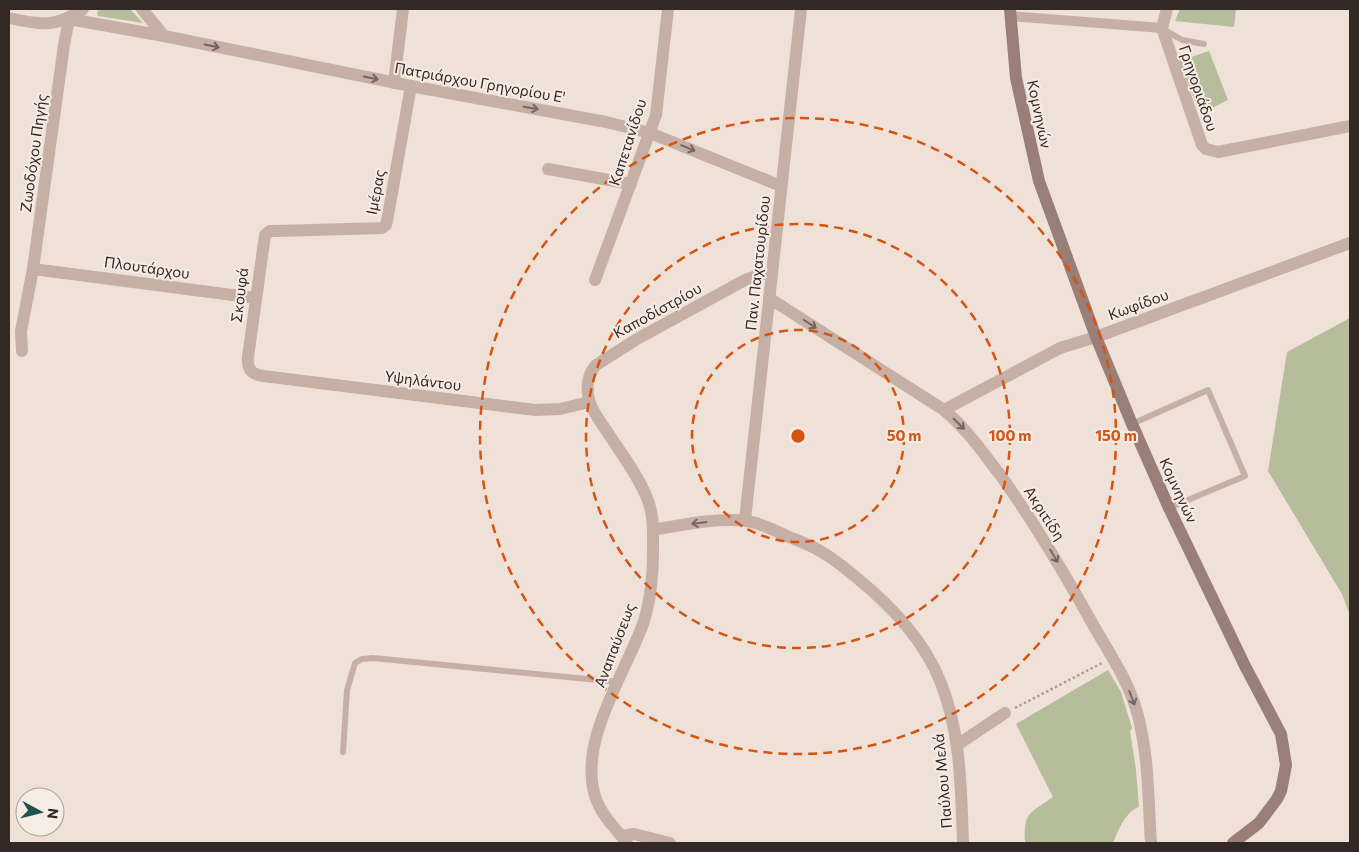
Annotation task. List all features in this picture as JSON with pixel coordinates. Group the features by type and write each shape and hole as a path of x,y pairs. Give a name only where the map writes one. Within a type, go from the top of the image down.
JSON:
{"main road":[{"name":"Κομνηνών","path":"1010,12 1016,78 1039,182 1096,336 1132,424 1170,508 1245,666 1281,734 1286,755 1284,782 1277,799 1259,823 1233,843"}],"street":[{"path":"20,9 26,22"},
{"path":"9,18 26,22 44,23 69,19 83,9"},
{"path":"142,9 164,36"},
{"path":"394,83 403,9"},
{"name":"Καπετανίδου","path":"595,280 658,108 668,9"},
{"name":"Παν. Παχατουρίδου","path":"745,520 801,9"},
{"path":"1010,12 1162,28 1167,9"},
{"name":"Πατριάρχου Γρηγορίου Ε'","path":"69,19 164,36 394,83 606,122 650,133 781,186"},
{"name":"Ζωοδόχου Πηγής","path":"22,351 21,331 33,269 69,19"},
{"name":"Γρηγοριάδου","path":"1162,28 1202,145 1206,149 1218,152 1350,126"},
{"name":"Ιμέρας","path":"277,231 385,227 411,86"},
{"path":"548,169 631,184"},
{"name":"Σκουφά","path":"252,373 248,361 264,238 268,232 277,231"},
{"name":"Κωφίδου","path":"944,410 1060,348 1350,242"},
{"name":"Πλουτάρχου","path":"33,269 256,298"},
{"name":"Καποδίστρίου","path":"590,402 588,381 591,371 600,362 637,339 745,280 761,274 772,274"},
{"name":"Ακριτίδη","path":"769,298 944,410 973,440 1025,511 1112,658 1134,702 1141,727 1146,766 1151,843"},
{"name":"Υψηλάντου","path":"252,373 263,376 535,410 569,408 590,402"},
{"name":"Αναπαύσεως","path":"590,402 641,484 650,504 653,530 652,569 648,606 598,734 591,758 595,797 600,810 624,840"},
{"name":"Παύλου Μελά","path":"653,530 703,522 745,520 776,531 821,551 885,601 905,623 931,661 941,684 957,745 962,796 963,843"},
{"path":"957,745 1005,713"},
{"path":"624,840 634,834 670,843"}],"lane":[{"path":"1162,28 1182,40 1204,44"},
{"path":"1132,424 1208,390 1245,476 1170,508"},
{"path":"343,752 348,690 355,663 362,658 618,682"}],"path":[{"path":"1005,713 1112,658"}],"green space":[{"path":"101,9 130,9 143,23 98,16 97,12"},
{"path":"1180,9 1236,9 1234,27 1175,21"},
{"path":"1209,51 1228,100 1200,114 1179,61"},
{"path":"1350,318 1350,616 1342,594 1268,471 1287,352"},
{"path":"1108,670 1121,692 1132,728 1130,731 1139,807 1126,817 1113,843 1025,843 1025,825 1030,814 1053,797 1016,724"}]}
